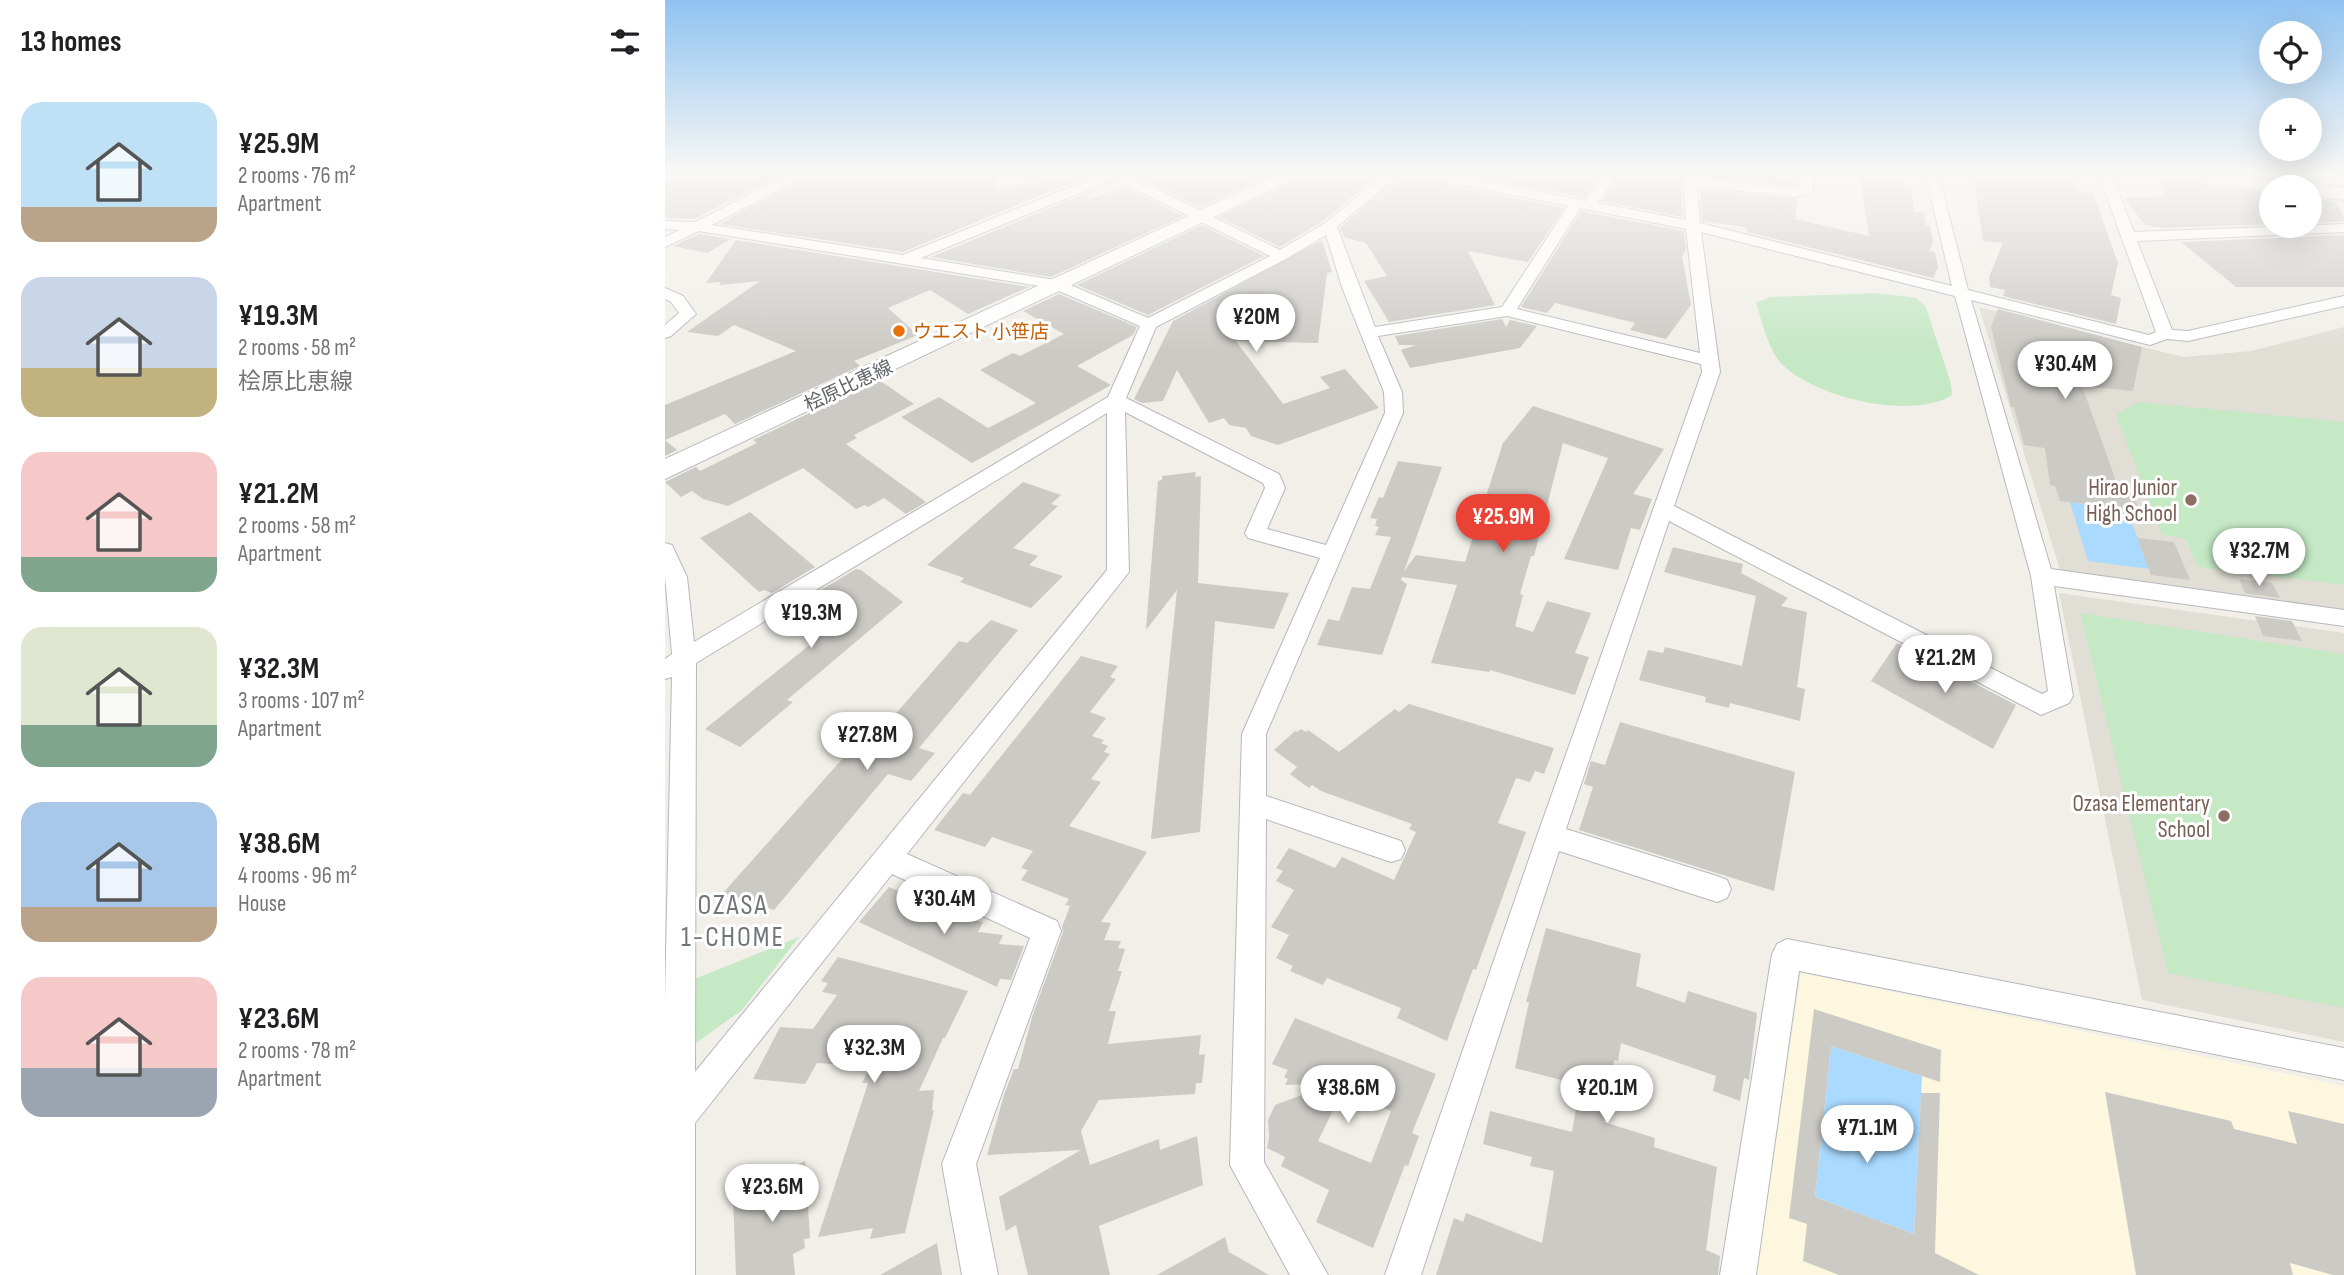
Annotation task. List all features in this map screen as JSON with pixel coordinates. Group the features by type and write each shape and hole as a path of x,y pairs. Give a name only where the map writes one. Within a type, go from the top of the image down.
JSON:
{"main road":[{"name":"桧原比恵線","path":"665,470 1169,232"}],"street":[{"path":"665,243 687,232"},
{"path":"733,232 1056,284 1149,324"},
{"path":"904,260 972,232"},
{"path":"1234,232 1281,256"},
{"path":"671,1128 1118,572 1116,400 1149,324 1281,256 1319,232"},
{"path":"1310,1275 1247,1165 1254,734 1394,413 1393,392 1332,232"},
{"path":"1507,311 1563,232"},
{"path":"1403,1275 1550,836 1711,372 1696,267 1694,232"},
{"path":"1721,232 2150,340 2165,334 2188,335 2344,301"},
{"path":"1663,509 2041,705 2061,696 2042,576 1946,232"},
{"path":"2125,232 2165,334"},
{"path":"2127,237 2236,232"},
{"path":"665,293 677,299 688,314 665,332"},
{"path":"1368,332 1507,311 1711,361"},
{"path":"1116,400 1272,479 1275,488 1255,533 1333,554"},
{"path":"674,665 1116,400"},
{"path":"665,550 675,577 671,1128 677,1275"},
{"path":"2042,576 2344,618"},
{"path":"1253,803 1391,850"},
{"path":"1550,836 1717,889"},
{"path":"887,859 1047,931 959,1164 980,1275"},
{"path":"1738,1275 1787,954 2344,1064"}],"shaded area":[{"name":"Hirao Junior High School","path":"1979,307 2183,357 2251,351 2344,327 2344,611 2061,573"},
{"name":"Ozasa Elementary School","path":"2059,593 2344,633 2344,1042 2142,1000"},
{"path":"1801,973 2344,1086 2344,1275 1756,1275"}],"green space":[{"path":"1877,293 1917,298 1926,307 1951,384 1952,395 1913,406 1888,405 1863,402 1815,386 1796,375 1776,357 1756,303 1770,297"},
{"path":"2138,402 2344,422 2344,585 2198,567 2185,538 2162,535 2116,415"},
{"name":"Ozasa Elementary School","path":"2080,613 2344,654 2344,1008 2168,973"},
{"path":"799,937 742,1010 665,1065 665,991"}],"water":[{"path":"2070,502 2127,509 2149,569 2088,561"},
{"path":"1831,1046 1922,1076 1914,1234 1815,1197"}],"building":[{"path":"776,232 950,232 903,252"},
{"path":"991,232 1147,232 1051,277 931,257"},
{"path":"1186,232 1217,232 1264,256 1148,315 1077,285"},
{"path":"1251,232 1304,232 1280,247"},
{"path":"1342,232 1548,232 1528,262 1468,251 1495,305 1389,322 1364,281 1387,276 1366,243 1344,237"},
{"path":"1568,232 1684,232 1686,250 1682,256 1691,305 1666,339 1630,330 1635,323 1555,303 1547,313 1521,307"},
{"path":"1750,232 1854,232 1869,236 1868,232 1931,232 1933,243 1929,251 1935,252 1938,267 1933,278"},
{"path":"1982,232 2107,232 2118,263 2111,295 2121,298 2116,324 2003,296 2005,290 1990,287 1989,277 2003,243 1983,241"},
{"path":"699,234 731,239 707,253 673,246"},
{"path":"2344,235 2344,287 2236,287 2181,242 2322,238"},
{"path":"736,240 1029,287 968,314 930,290 888,308 918,335 854,361 860,366 735,424 725,414 665,440 665,405 796,351 734,325 718,336 687,332 760,281 719,285 721,282 706,283"},
{"path":"1322,240 1332,272 1327,273 1318,343 1236,341 1283,404 1330,388 1320,377 1345,369 1379,408 1278,445 1251,436 1246,428 1229,425 1224,418 1209,423 1177,370 1163,401 1142,403 1134,399 1173,321"},
{"path":"1059,294 1137,327 1133,335 1077,366 1111,385 972,463 901,417 939,397 988,428 1036,403 980,370 1013,353 1020,356 1064,334 1023,311"},
{"path":"1998,309 2142,347 2133,391 2082,386 2116,481 2130,483 2139,510 2060,501 2055,486 2050,485 2045,448 2024,445 2014,407 2011,407 1991,327"},
{"path":"1502,319 1506,327 1510,320 1537,326 1520,348 1410,368 1401,350 1416,345 1399,345 1395,336"},
{"path":"879,380 914,404 854,435 857,438 846,444 926,502 906,514 884,498 868,507 865,505 856,509 803,468 728,506 703,499 692,491 681,497 665,482 696,467 700,471 757,443 753,440"},
{"path":"1533,406 1664,449 1633,494 1652,499 1640,530 1631,528 1618,570 1564,559 1608,458 1563,443 1534,556 1531,556 1520,594 1523,595 1515,626 1533,632 1547,601 1591,613 1575,653 1589,657 1575,695 1490,670 1489,672 1431,663 1457,585 1402,577 1401,580 1407,584 1382,655 1317,645 1328,619 1339,621 1352,587 1370,589 1391,537 1375,535 1379,527 1375,526 1377,519 1370,518 1379,497 1383,498 1398,461 1442,467 1404,571 1416,555 1465,562 1503,443"},
{"path":"665,440 677,450 665,456"},
{"path":"1196,472 1195,477 1201,476 1198,583 1289,593 1274,629 1215,621 1200,832 1151,839 1177,590 1146,630 1158,481 1162,480 1162,476"},
{"path":"1023,482 1061,495 1051,504 1058,506 1013,548 1038,556 1029,565 1063,576 1031,608 960,582 964,578 927,565"},
{"path":"750,512 815,567 772,593 764,590 759,592 700,538"},
{"path":"2137,538 2174,542 2190,580 2151,575"},
{"path":"1673,547 1743,564 1741,573 1788,598 1781,606 1807,612 1797,687 1805,689 1800,721 1730,703 1729,708 1705,702 1706,697 1639,680 1648,650 1663,653 1665,647 1742,666 1756,596 1664,572"},
{"path":"856,569 903,602 787,700 793,702 740,747 705,729 817,639 795,624 803,603 801,602"},
{"path":"2239,579 2272,583 2280,598 2245,593"},
{"path":"2255,616 2292,621 2302,641 2263,636"},
{"path":"991,620 1018,630 919,748 935,753 911,781 888,774 774,910 723,893 868,730 879,733 959,641 967,643"},
{"path":"1897,643 2016,705 1993,749 1871,681"},
{"path":"1081,656 1118,666 1110,677 1116,679 1090,712 1106,718 1092,736 1104,740 1101,743 1108,746 1104,752 1110,754 1091,779 1101,782 1069,826 1147,852 1101,922 1111,923 1104,940 1121,941 1118,948 1125,949 1118,971 1122,971 1109,1011 1116,1011 1108,1044 1201,1035 1199,1055 1205,1054 1202,1083 1196,1083 1195,1094 1099,1100 1081,1131 1090,1165 1159,1139 1160,1150 1197,1136 1203,1185 1099,1226 1110,1275 1028,1275 1016,1225 1006,1231 999,1197 1081,1150 987,1155 1004,1095 1014,1069 1018,1069 1033,1014 1063,932 1062,927 1070,906 1065,905 1069,899 1021,880 1028,870 1021,868 1033,851 992,837 985,847 934,830 963,793 970,795"},
{"path":"1409,704 1554,748 1544,774 1535,771 1530,782 1516,778 1498,823 1526,832 1447,1041 1397,1018 1401,1008 1327,978 1323,985 1290,971 1293,966 1276,958 1289,935 1271,927 1294,890 1276,881 1283,871 1276,868 1289,848 1335,868 1342,857 1394,880 1416,832 1409,829 1412,824 1321,791 1312,785 1309,788 1290,774 1297,767 1274,750 1295,731 1301,729 1306,732 1308,730 1339,752 1395,709 1399,712"},
{"path":"1620,722 1795,772 1774,891 1579,830 1593,787 1584,784 1591,761 1605,765"},
{"path":"889,887 964,919 983,922 978,932 1003,935 999,944 1024,946 1011,980 1000,979 997,987 859,922"},
{"path":"1546,928 1641,954 1636,986 1685,1003 1688,991 1757,1013 1749,1080 1744,1078 1740,1101 1713,1091 1716,1076 1621,1043 1618,1061 1614,1060 1604,1122 1655,1138 1654,1147 1717,1167 1706,1250 1720,1256 1718,1275 1436,1275 1454,1218 1463,1222 1466,1213 1542,1243 1554,1171 1530,1166 1532,1157 1483,1144 1490,1111 1572,1132 1580,1085 1515,1068 1529,1002 1526,1002"},
{"path":"838,957 968,991 919,1091 934,1090 932,1111 934,1110 905,1233 870,1239 873,1228 818,1237 868,1083 862,1083 870,1067 817,1063 805,1084 753,1079 780,1027 813,1029 837,995 822,992 828,983 821,981"},
{"path":"1814,1009 1941,1050 1940,1082 1831,1046 1815,1197 1914,1234 1921,1093 1940,1093 1935,1253 1979,1275 1839,1275 1803,1261 1807,1224 1789,1218"},
{"path":"1295,1018 1436,1074 1412,1133 1419,1136 1373,1248 1316,1222 1329,1190 1281,1166 1285,1157 1267,1148 1268,1120 1275,1105 1334,1083 1285,1085 1288,1079 1284,1077 1288,1070 1272,1064","holes":["1343,1090 1391,1111 1371,1163 1318,1141"]},
{"path":"2105,1092 2231,1121 2234,1129 2297,1144 2288,1111 2344,1124 2344,1275 2333,1275 2290,1263 2293,1275 2136,1275"},
{"path":"805,1161 810,1238 804,1239 805,1248 793,1254 795,1275 736,1275 733,1198"},
{"path":"1225,1237 1229,1252 1269,1275 1157,1275"},
{"path":"937,1243 942,1275 880,1275"}],"place":[{"name":"ウエスト 小笹店","path":"899,331"},
{"name":"Hirao Junior High School","path":"2191,500"},
{"name":"Ozasa Elementary School","path":"2224,816"}],"district":[{"name":"OZASA 1-CHOME","path":"733,920"}]}
